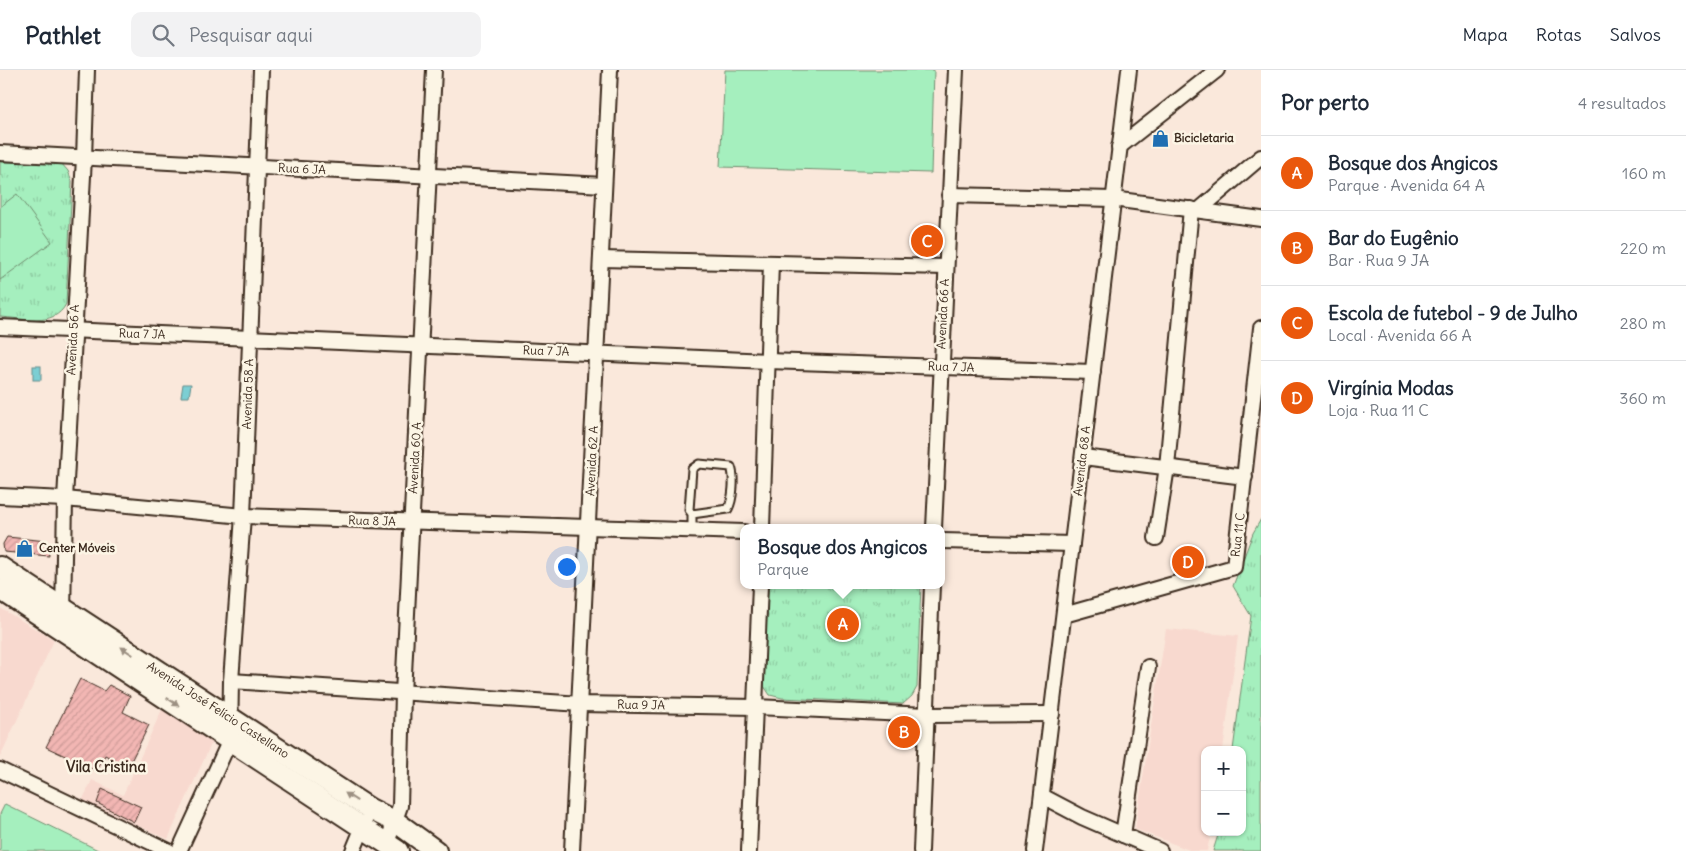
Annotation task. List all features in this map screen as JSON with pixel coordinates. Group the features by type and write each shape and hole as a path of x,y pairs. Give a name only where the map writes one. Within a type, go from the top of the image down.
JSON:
{"main road":[{"name":"Avenida José Felício Castellano","path":"0,567 370,809 396,822 436,851"},
{"name":"Avenida José Felício Castellano","path":"0,590 392,847"}],"street":[{"name":"Avenida 56 A","path":"60,629 64,609 64,499 84,158 87,70"},
{"name":"Avenida 58 A","path":"230,740 231,682 243,516 261,70"},
{"name":"Avenida 60 A","path":"392,847 400,806 434,70"},
{"name":"Avenida 62 A","path":"572,851 581,704 610,70"},
{"name":"Avenida 66 A","path":"934,524 956,70"},
{"name":"Avenida 68 A","path":"1035,851 1129,70"},
{"path":"1119,148 1217,70"},
{"name":"Rua 6 JA","path":"0,153 604,185"},
{"path":"1156,538 1167,467 1195,210 1261,158"},
{"path":"949,195 1113,199 1261,219"},
{"path":"601,259 946,267"},
{"path":"762,524 771,262"},
{"name":"Rua 7 JA","path":"0,327 74,332 768,361 1093,372"},
{"name":"Rua 11 C","path":"1064,615 1234,567 1261,328"},
{"path":"1083,457 1245,477"},
{"name":"Rua 8 JA","path":"0,496 64,499 243,516 692,532 740,532"},
{"path":"945,541 1072,544"},
{"path":"749,851 760,589"},
{"path":"921,851 932,589"},
{"path":"1123,835 1148,667"},
{"name":"Rua 9 JA","path":"231,682 581,704 755,707 927,714 1052,714"},
{"path":"179,851 230,740"},
{"path":"0,770 169,851"},
{"path":"1042,796 1082,817 1160,851"},
{"path":"353,851 370,809"}],"lane":[{"path":"692,514 728,509 731,491 731,467 694,465 692,469 689,510 692,514 692,532"}],"shaded area":[{"path":"0,608 54,640 0,757"},
{"path":"1166,629 1238,636 1224,746 1201,746 1201,836 1210,836 1207,851 1192,851 1135,829"},
{"path":"163,707 210,740 211,744 168,839 82,801 92,780 123,795"}],"green space":[{"path":"725,70 934,70 931,173 720,167"},
{"path":"0,162 61,163 68,171 72,181 66,304 61,311 46,319 27,320 0,317"},
{"path":"17,194 52,242 0,280 0,207"},
{"path":"1261,519 1261,851 1213,851 1218,836 1246,836 1246,746 1234,746 1251,616 1233,586 1253,533"},
{"path":"768,589 921,589 917,687 912,696 903,704 782,698 770,695 764,686"},
{"path":"5,804 100,851 0,851 0,814"}],"water":[{"path":"33,366 41,366 41,380 33,380"},
{"path":"183,384 191,384 189,397 181,397"}],"building":[{"name":"Center Móveis","path":"7,537 47,541 49,556 4,552 3,544"},
{"path":"80,679 104,691 109,685 130,696 123,712 149,725 128,767 105,755 97,771 46,747"},
{"path":"102,789 141,807 134,822 97,803"}],"place":[{"name":"Bicicletaria","path":"1160,138"},
{"name":"Escola de futebol - 9 de Julho","path":"927,241"},
{"name":"Center Móveis","path":"25,548"},
{"name":"Virgínia Modas","path":"1188,562"},
{"name":"Bosque dos Angicos","path":"843,624"},
{"name":"Bar do Eugênio","path":"904,732"}],"district":[{"name":"Vila Cristina","path":"106,767"}]}
